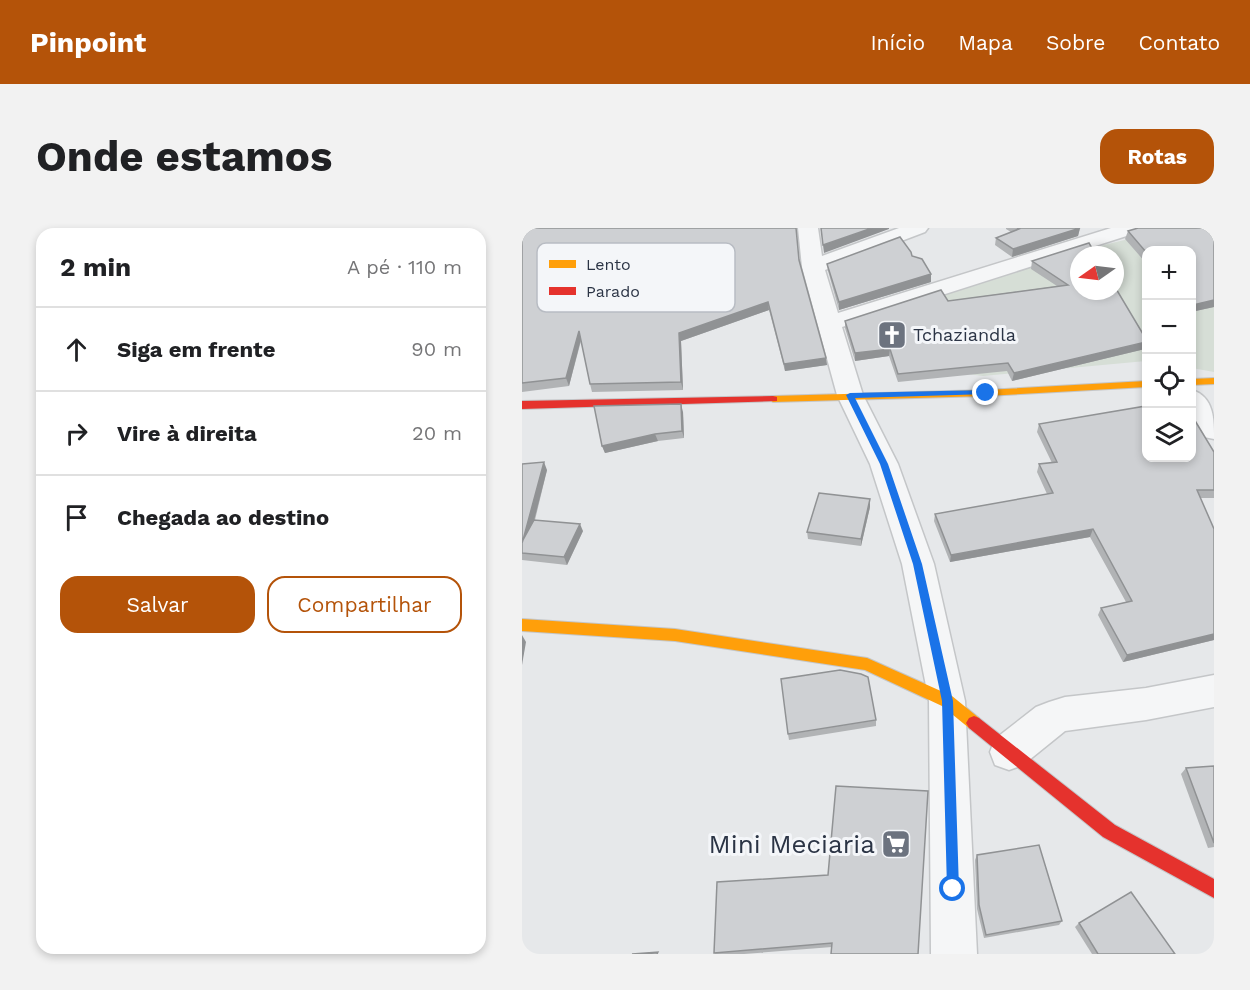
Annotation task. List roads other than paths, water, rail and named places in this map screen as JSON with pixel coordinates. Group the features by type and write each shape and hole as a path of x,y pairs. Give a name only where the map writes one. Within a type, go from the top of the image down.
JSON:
{"street":[{"path":"808,228 813,267 850,395 884,464 918,564 947,701 954,954"},
{"path":"813,267 918,228"},
{"path":"828,324 1132,228"},
{"path":"1196,382 1214,381"},
{"path":"522,405 986,393 1142,384"},
{"path":"1196,406 1214,430"},
{"path":"522,624 675,634 867,664 947,701 1109,831 1214,890"},
{"path":"1009,752 1049,719 1065,714 1146,704 1214,691"}],"place":[{"name":"Tchaziandla","path":"892,335"},
{"name":"Mini Meciaria","path":"896,844"}]}
